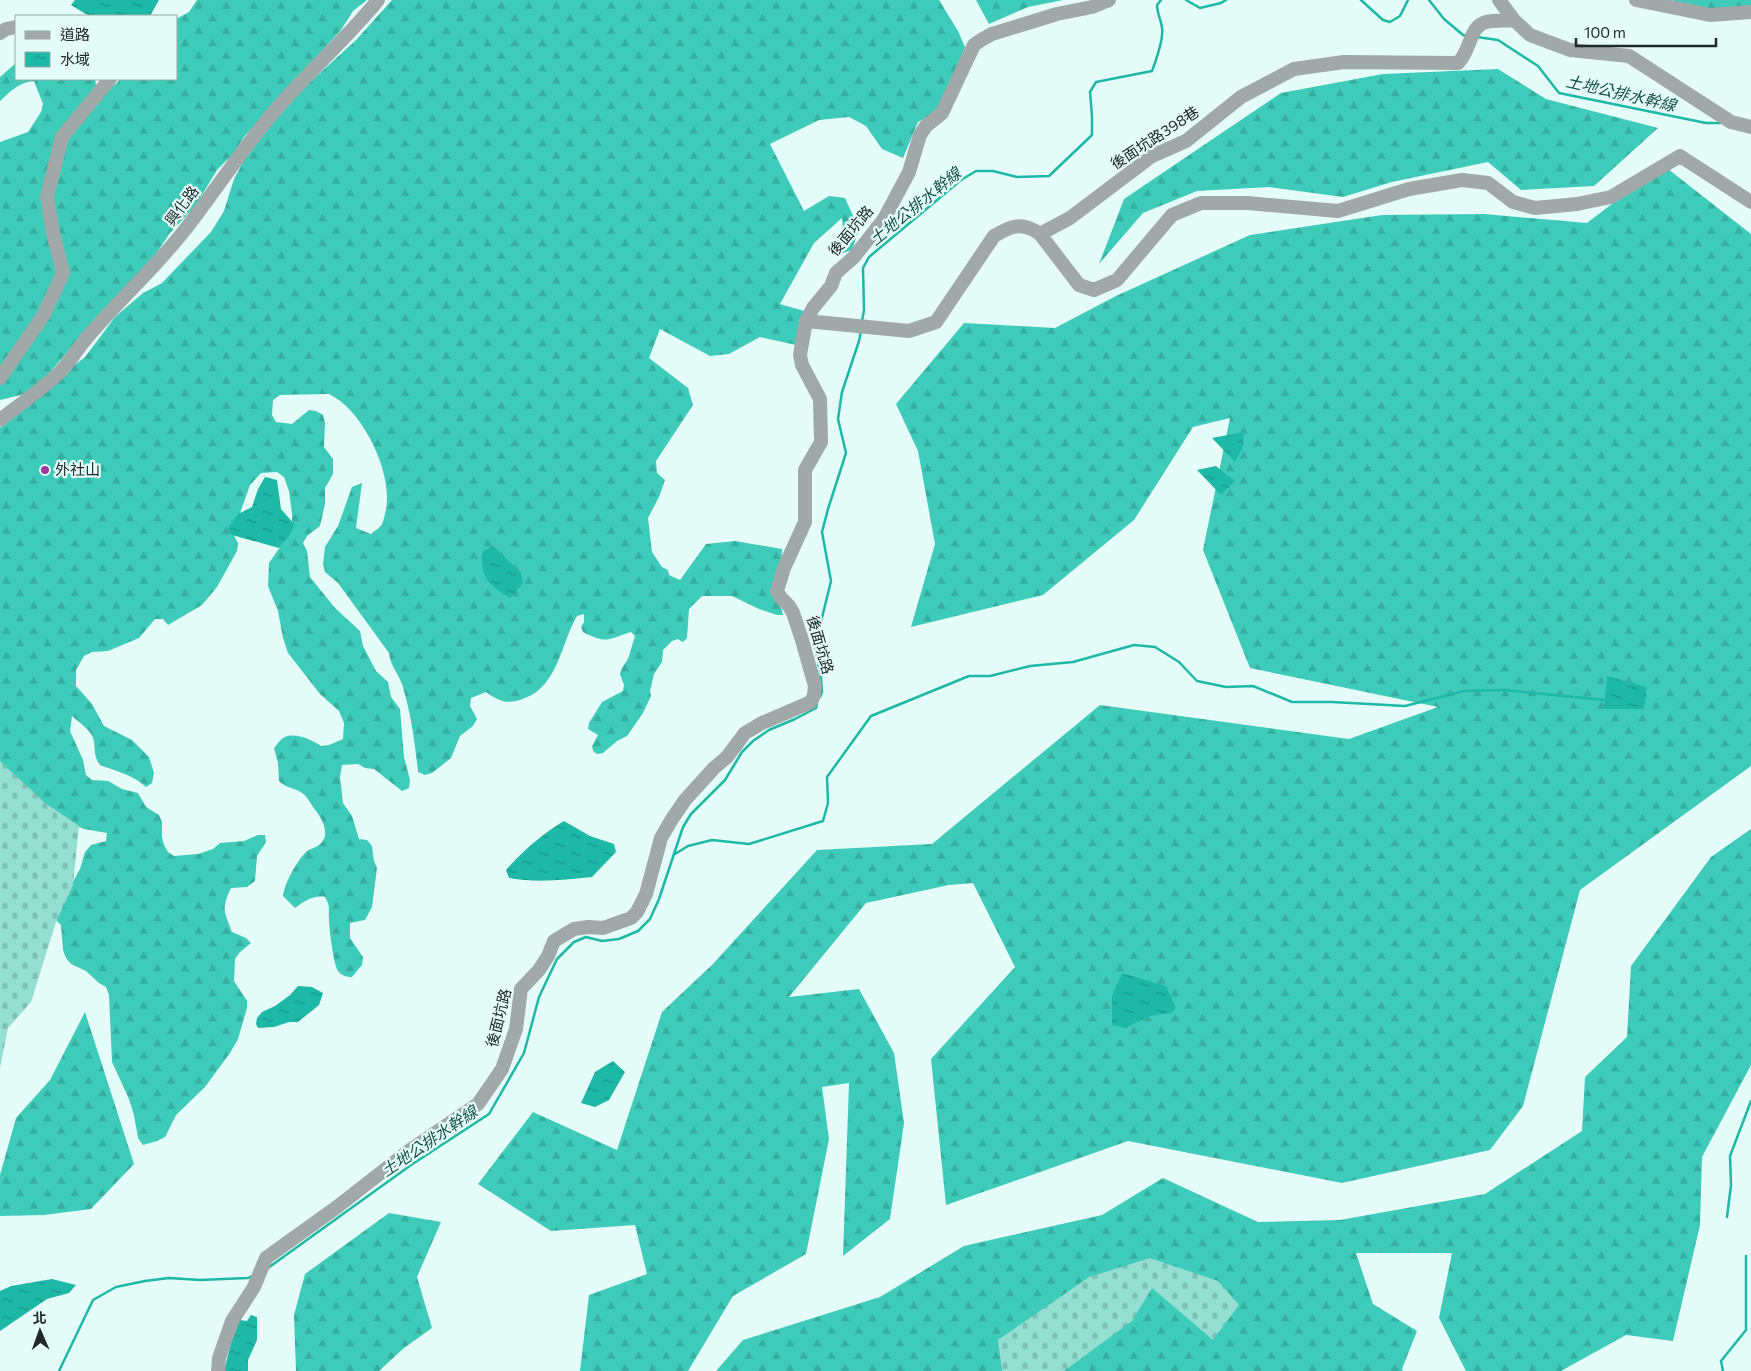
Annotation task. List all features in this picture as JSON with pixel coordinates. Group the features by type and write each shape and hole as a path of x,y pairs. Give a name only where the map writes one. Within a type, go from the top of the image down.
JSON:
{"street":[{"name":"興化路","path":"0,420 38,392 61,371 84,340 158,262 184,231 238,158 287,97 310,71 345,38 378,0"},
{"name":"後面坑路","path":"218,1371 219,1358 232,1321 260,1277 264,1261 410,1150 478,1104 502,1069 516,1029 521,989 543,963 554,941 574,929 603,928 631,918 637,912 646,894 661,838 685,800 714,768 727,757 745,733 762,723 812,702 815,686 794,613 777,591 784,568 805,522 806,470 821,442 820,399 802,365 800,355 806,321 813,308 830,286 836,273 854,257 884,219 910,172 920,135 926,126 942,113 974,45 992,34 1057,14 1092,7 1109,0"},
{"path":"1499,0 1514,20 1530,35 1570,50 1629,56 1732,122 1751,127"},
{"path":"1636,0 1710,15 1751,12"},
{"name":"後面坑路398巷","path":"1040,234 1070,218 1152,156 1186,141 1241,97 1294,69 1344,62 1458,63 1465,57 1475,28 1484,22 1514,20"},
{"path":"0,33 6,29 15,27"},
{"path":"0,378 43,316 63,273 53,233 47,197 62,137 109,80"},
{"path":"806,321 909,332 936,322 994,236 1008,227 1030,227 1040,234 1079,285 1094,290 1117,280 1172,216 1202,203 1247,203 1338,211 1409,189 1462,180 1488,183 1514,202 1535,208 1577,204 1611,197 1680,156 1751,202"}],"green space":[{"path":"197,0 367,0 353,11 341,30 244,137 234,153 217,170 196,205 170,233 143,273 76,342 33,392 0,400 0,142 28,132 41,112 43,104 34,81 20,85 0,101 0,77 15,64 15,80 95,80 96,85 110,88 119,80 178,80 178,18 189,12"},
{"path":"392,0 939,0 958,31 965,47 945,98 934,114 918,122 903,158 882,149 866,126 849,117 819,120 770,144 804,211 829,196 845,198 859,229 852,250 840,254 844,237 842,218 814,243 780,304 804,311 796,345 760,337 729,354 710,356 660,329 649,358 688,388 693,405 656,461 657,473 665,480 648,518 652,552 662,567 668,570 669,575 680,580 706,544 735,541 782,549 781,567 771,592 783,615 759,609 732,596 702,596 689,609 687,638 683,642 678,639 672,641 663,650 662,662 654,674 650,691 651,696 643,713 627,736 617,741 603,753 597,754 593,751 592,746 598,735 588,729 589,723 602,702 623,691 624,685 620,674 628,659 635,636 631,632 607,640 591,636 583,632 581,627 584,622 584,614 577,616 552,674 545,684 525,698 509,702 500,700 486,692 471,698 470,706 477,719 473,726 460,736 451,758 432,773 425,775 418,772 408,706 402,684 389,653 338,583 325,572 323,564 325,547 338,526 352,487 362,483 356,528 371,534 382,524 387,494 380,461 364,428 341,402 329,394 280,395 273,400 272,415 276,422 292,424 309,410 323,415 325,423 324,447 333,459 333,474 325,488 325,504 320,526 307,536 303,543 307,551 310,577 335,608 360,631 363,646 376,671 388,682 391,697 400,709 404,757 410,780 409,788 402,791 374,769 365,768 358,764 342,765 340,777 343,803 352,816 359,839 367,840 372,846 377,868 372,907 365,920 350,923 350,938 363,957 362,965 352,977 345,976 338,971 335,962 330,931 329,906 325,897 313,898 295,908 283,896 291,873 307,851 323,841 325,828 306,797 299,791 279,781 278,763 274,748 282,739 294,735 304,737 321,746 329,745 343,739 344,723 339,711 320,694 288,653 283,638 278,611 268,586 269,563 292,530 289,491 284,477 277,472 261,473 250,485 239,516 231,530 238,543 237,551 217,587 202,605 168,625 163,619 155,619 139,638 108,651 92,652 84,656 76,670 76,686 92,704 104,726 132,740 149,757 154,773 152,783 146,787 130,776 100,765 96,757 93,737 72,716 70,731 83,760 86,775 92,780 108,781 122,789 138,793 146,807 159,815 162,822 162,837 168,852 174,856 198,854 213,849 220,843 244,841 258,835 265,835 266,842 257,856 255,881 247,887 231,888 225,906 232,932 246,938 251,943 235,959 234,981 247,1001 247,1008 238,1039 205,1087 176,1115 165,1137 143,1145 138,1138 129,1099 112,1062 109,995 106,987 86,971 71,964 66,958 63,950 61,925 56,920 66,894 80,869 85,852 91,845 106,841 107,833 84,829 39,809 0,774 0,428 23,410 48,385 85,357 115,317 143,293 162,283 211,232 224,211 234,179 249,151 296,95 356,40"},
{"path":"976,0 1063,0 1028,7 989,24"},
{"path":"1672,0 1751,0 1751,8 1721,9 1690,6"},
{"path":"1498,69 1546,99 1658,128 1594,186 1521,190 1488,162 1392,182 1343,197 1269,187 1197,191 1143,213 1099,264 1124,199 1281,93 1383,74"},
{"path":"1663,165 1751,234 1751,766 1580,890 1523,1106 1490,1150 1342,1183 1128,1141 946,1205 931,1059 1015,967 973,883 949,885 866,903 789,997 859,989 894,1053 904,1123 890,1219 843,1256 849,1083 822,1087 829,1139 806,1254 733,1296 688,1371 580,1371 589,1295 647,1274 635,1225 551,1231 478,1184 533,1112 617,1150 662,1012 713,964 817,850 932,844 1100,705 1349,739 1438,707 1250,668 1203,550 1230,418 1193,427 1134,520 1043,595 911,627 935,544 918,451 896,404 964,323 1055,328 1116,296 1250,235 1382,215 1484,214 1587,223"},
{"path":"0,761 44,802 79,826 73,885 56,922 31,1002 8,1028 0,1068"},
{"path":"1751,829 1751,1065 1702,1157 1700,1225 1673,1341 1626,1335 1561,1371 1466,1371 1439,1318 1452,1253 1356,1253 1373,1304 1417,1331 1402,1369 1403,1371 716,1371 743,1340 880,1297 964,1246 1102,1215 1163,1178 1258,1222 1340,1220 1485,1194 1582,1131 1585,1077 1627,1037 1631,966 1711,857"},
{"path":"85,1012 134,1164 91,1209 44,1215 0,1216 0,1175 16,1118 50,1080"},
{"path":"389,1213 441,1222 417,1277 432,1328 404,1348 379,1371 296,1371 294,1315 305,1274"},
{"path":"1150,1258 1218,1281 1239,1305 1213,1340 1152,1288 1132,1321 1064,1371 1002,1371 998,1340 1089,1277"}],"water":[{"path":"75,0 159,0 151,15 87,15 71,5"},
{"path":"1244,432 1243,447 1235,462 1212,438"},
{"path":"1216,466 1235,481 1221,495 1197,470"},
{"path":"265,477 277,480 281,509 295,525 279,548 232,535 228,528 238,514 252,507 258,489"},
{"path":"493,546 521,573 523,583 510,598 496,589 484,574 483,551"},
{"path":"1607,676 1647,687 1644,709 1604,709"},
{"path":"564,821 590,836 614,844 616,852 592,877 540,881 509,878 506,870 512,863 540,837"},
{"path":"1122,973 1166,986 1176,1008 1171,1013 1149,1016 1126,1028 1112,1025 1112,996"},
{"path":"298,986 312,987 323,993 319,1005 298,1022 258,1028 256,1024 257,1018 262,1012 275,1006 290,995"},
{"path":"613,1061 625,1072 609,1100 595,1107 581,1103 595,1072"},
{"path":"52,1279 76,1285 69,1293 47,1299 0,1331 0,1291 11,1286"},
{"path":"251,1315 257,1317 257,1340 248,1360 248,1371 224,1371 232,1339 240,1320 247,1321"}],"waterway":[{"name":"土地公排水幹線","path":"862,321 864,310 863,268 869,257 961,180 976,171 993,171 1017,177 1049,176 1092,135 1090,92 1096,82 1152,71 1162,38 1157,5 1161,0"},
{"name":"土地公排水幹線","path":"1186,0 1200,8 1226,0"},
{"name":"土地公排水幹線","path":"1361,0 1383,20 1390,22 1400,16 1408,0"},
{"name":"土地公排水幹線","path":"1429,0 1444,19 1466,36"},
{"name":"土地公排水幹線","path":"1477,37 1498,40 1538,66 1559,93 1706,123 1722,123"},
{"name":"土地公排水幹線","path":"820,697 822,692 821,677 815,646 831,581 822,532 846,453 838,419 842,392 861,331"},
{"path":"675,854 688,846 712,840 749,844 823,821 828,803 827,777 871,716 969,676 990,676 1030,666 1073,662 1134,645 1155,647 1179,662 1197,681 1226,687 1253,686 1292,702 1405,706 1464,691 1504,690 1604,700"},
{"name":"土地公排水幹線","path":"268,1268 411,1165 489,1114 524,1053 539,997 557,959 574,942 586,937 602,941 619,939 638,931 650,919 659,899 683,827 691,814 725,780 742,752 753,741 769,730 816,708 817,704"},
{"path":"1727,1217 1731,1185 1730,1156 1751,1101"},
{"path":"1723,1371 1721,1361 1746,1330 1746,1256"},
{"name":"土地公排水幹線","path":"59,1371 93,1300 116,1287 169,1278 200,1280 248,1278 252,1276"}],"place":[{"name":"外社山","path":"45,470"}]}
